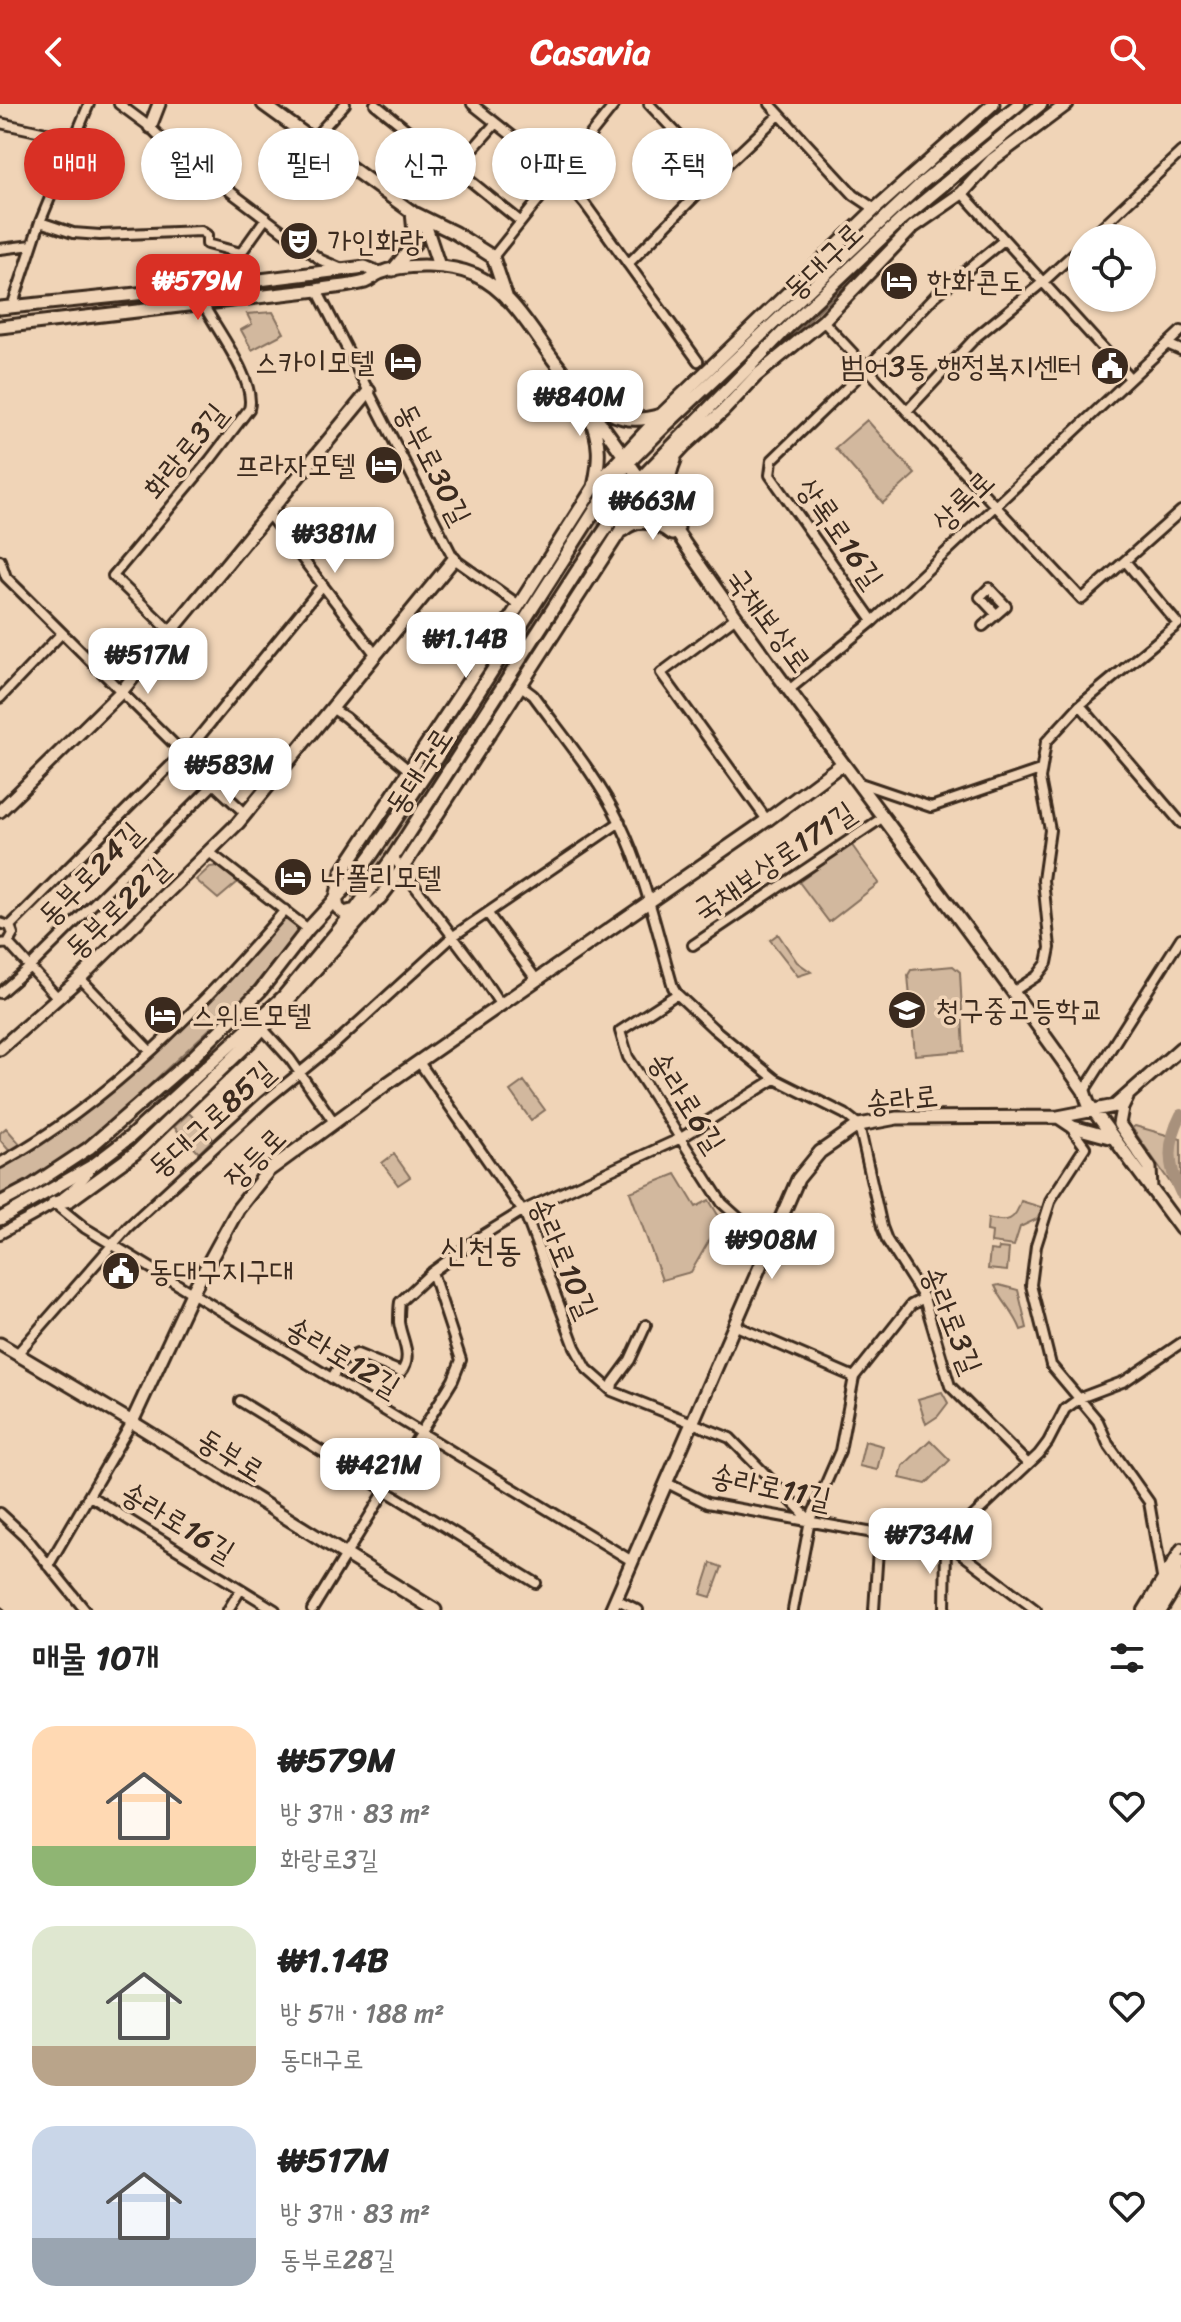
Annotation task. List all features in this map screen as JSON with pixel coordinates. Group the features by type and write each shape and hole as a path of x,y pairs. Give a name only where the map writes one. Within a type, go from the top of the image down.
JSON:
{"main road":[{"path":"150,127 159,104"},
{"path":"263,104 296,128"},
{"name":"동대구로","path":"0,1203 60,1168 137,1108 260,991 366,862 430,768 626,460 875,209 993,104"},
{"name":"동대구로","path":"664,420 921,184 1019,104"},
{"name":"동대구로","path":"0,1219 92,1166 130,1137 283,997 356,909 393,857 613,519 642,484 792,323 901,220 1041,104"},
{"name":"동대구로","path":"679,445 723,411 756,376 823,321 913,227 962,193 1002,152 1067,104"},
{"path":"999,121 994,125 995,131 1000,134 1006,132"},
{"path":"359,174 412,212 455,233 493,257 507,299"},
{"path":"412,212 427,230 439,266"},
{"path":"392,270 415,243 412,212"},
{"name":"국채보상로","path":"379,273 439,266 476,275 507,299 577,389 842,764 1014,991 1084,1091 1093,1110 1181,1229"},
{"path":"0,327 317,290 369,281 379,273 365,267 343,269 6,308"},
{"path":"577,389 611,414 628,420 664,420 660,442 669,446 679,445 668,490 670,508 684,543"},
{"path":"577,389 598,434 600,460 594,487"},
{"name":"동부로30길","path":"0,811 121,692 369,391"},
{"path":"380,898 370,906 344,913 338,908 336,898 342,872 594,487 626,460"},
{"path":"54,1203 70,1200 135,1153 263,1029 380,898 402,869 619,533 642,484"},
{"path":"597,507 609,507 613,519"},
{"path":"619,533 631,523 661,525 684,543"},
{"name":"동부로22길","path":"0,1049 80,978 246,814 454,559"},
{"name":"장등로","path":"132,1422 192,1293 252,1188 291,1152 767,820 842,764"},
{"name":"송라로","path":"613,1605 798,1179 820,1152 859,1125 897,1118 1058,1117 1115,1106 1181,1048"},
{"path":"1131,1092 1122,1108 1119,1124 1150,1168 1151,1190"},
{"path":"1058,1117 1073,1127 1114,1138"},
{"name":"동부로","path":"0,1344 435,1610"},
{"path":"1152,1610 1181,1561"},
{"path":"1161,1610 1181,1577"}],"street":[{"path":"79,128 89,104"},
{"path":"119,104 321,260 343,269"},
{"path":"323,128 345,104"},
{"path":"375,104 405,128"},
{"path":"472,104 502,128"},
{"path":"596,128 615,104"},
{"path":"649,104 672,128"},
{"path":"770,104 854,195 875,209"},
{"path":"733,159 779,115"},
{"path":"0,123 24,128"},
{"path":"476,145 496,123"},
{"path":"1105,224 1181,152"},
{"path":"476,186 520,221"},
{"path":"962,193 1129,377"},
{"path":"6,308 49,200"},
{"path":"493,257 537,200"},
{"path":"579,200 698,361"},
{"path":"628,264 691,200"},
{"path":"40,222 73,233 100,235 197,230 207,235 207,244 241,253 266,218"},
{"name":"상록로16길","path":"873,621 770,475 772,460 867,368 935,296 1004,240"},
{"path":"0,249 32,245"},
{"path":"907,411 976,337 1068,259"},
{"name":"동부로30길","path":"317,290 454,559"},
{"name":"화랑로3길","path":"171,632 113,576 210,460 249,409 252,400 235,360 203,304"},
{"path":"823,321 1082,599 1181,511"},
{"name":"상록로","path":"790,689 873,621 1181,331"},
{"path":"1167,344 1181,350"},
{"path":"269,515 376,655"},
{"path":"454,559 519,605"},
{"path":"0,560 6,577 178,748"},
{"path":"1014,991 1037,976 1047,963 1050,948 1043,880 1050,830 1042,802 1040,770 1046,742 1080,705 1178,624 1125,561"},
{"path":"190,748 323,585"},
{"path":"983,626 996,614"},
{"path":"736,617 661,673 767,820"},
{"path":"0,698 62,633"},
{"path":"521,686 533,695 620,822 650,900 677,994 775,1079 845,1114 859,1125"},
{"path":"1080,705 1181,823"},
{"path":"333,709 410,771"},
{"path":"190,748 178,748 175,753 177,759 189,761 246,814"},
{"path":"189,761 192,756 190,748"},
{"path":"10,926 177,759"},
{"path":"856,782 931,807 1040,770"},
{"name":"동부로24길","path":"0,993 214,784"},
{"name":"국채보상로171길","path":"693,945 882,818"},
{"path":"536,979 488,914 620,822"},
{"path":"209,852 308,929"},
{"path":"393,857 500,1004"},
{"path":"0,1163 63,1123 150,1051 207,997 285,910"},
{"name":"동대구로85길","path":"17,1354 113,1245 189,1168 336,1043 452,937 488,914"},
{"path":"0,923 10,926"},
{"path":"10,926 13,934 4,943 31,966 58,998"},
{"path":"1084,1091 1181,938"},
{"path":"80,978 150,1051"},
{"name":"송라로6길","path":"677,994 620,1031 628,1057 731,1214 773,1235"},
{"path":"263,1029 299,1072 334,1122"},
{"name":"송라로10길","path":"419,1062 522,1211 581,1361 601,1384 612,1391 692,1421 737,1443 810,1520"},
{"path":"332,1378 341,1362 357,1354 401,1372 408,1358 399,1321 400,1302 432,1272 480,1237 522,1211 681,1138 775,1079"},
{"name":"송라로3길","path":"859,1125 887,1240 924,1298 950,1386 1028,1464"},
{"path":"1073,1127 1085,1147 1051,1199 1036,1246 1031,1282 1051,1365 1098,1421 1108,1444 1149,1502 1162,1577"},
{"path":"0,1234 54,1203 85,1179 92,1166"},
{"name":"송라로12길","path":"54,1203 85,1228 632,1561"},
{"path":"312,1610 453,1380 461,1360 432,1272"},
{"path":"793,1610 810,1520 840,1451 854,1377 911,1305 924,1298"},
{"name":"송라로10길","path":"612,1391 613,1383 630,1360 646,1325"},
{"path":"734,1325 854,1377"},
{"path":"945,1610 946,1542 1048,1442 1065,1409 1080,1398 1125,1381 1181,1343"},
{"path":"240,1401 536,1583"},
{"path":"48,1566 132,1422"},
{"name":"송라로11길","path":"667,1483 707,1503 879,1534 946,1542"},
{"name":"송라로16길","path":"90,1496 275,1610"},
{"path":"0,1513 25,1536 85,1610"},
{"path":"874,1610 879,1534"},
{"path":"946,1542 1036,1610"},
{"path":"1143,1610 1181,1548"},
{"name":"송라로16길","path":"228,1610 241,1589"},
{"path":"613,1605 638,1610"}],"shaded area":[{"path":"905,188 909,188 715,373 715,370"},
{"path":"911,198 916,198 722,383 722,380"},
{"path":"921,205 926,205 925,209 735,391 732,390 732,387"},
{"path":"273,312 284,333 252,350 241,330 252,324 247,314"},
{"path":"867,420 915,474 883,503 835,448"},
{"path":"598,521 599,526 389,850 358,895 352,897 352,891 594,522"},
{"path":"429,755 430,760 379,838 373,841 373,836"},
{"path":"457,770 458,774 407,852 401,856 401,850"},
{"path":"851,844 879,883 829,922 799,882"},
{"path":"218,866 238,882 218,899 196,880 210,867"},
{"path":"285,917 300,929 250,991 85,1142 29,1180 0,1194 0,1169 79,1116 153,1055 221,988"},
{"path":"778,934 797,962 811,972 798,976 770,940"},
{"path":"953,966 960,972 964,1051 915,1055 908,975 911,970"},
{"path":"524,1081 545,1110 531,1120 510,1091"},
{"path":"189,1113 213,1139 199,1153 174,1127"},
{"path":"1135,1126 1181,1139 1181,1198 1132,1128"},
{"path":"6,1128 22,1146 11,1153 0,1140 0,1133"},
{"path":"394,1154 410,1177 398,1185 382,1163"},
{"path":"676,1174 696,1207 709,1200 721,1220 691,1272 662,1280 630,1192"},
{"path":"1021,1201 1044,1208 1037,1219 1020,1227 1014,1246 991,1243 992,1232 987,1231 988,1218 1010,1219"},
{"path":"999,1248 1009,1249 1007,1271 988,1269 990,1250 998,1251"},
{"path":"995,1286 1018,1290 1027,1328 1021,1330"},
{"path":"942,1392 948,1403 938,1416 926,1424 918,1399"},
{"path":"930,1440 950,1460 926,1484 900,1478 903,1466"},
{"path":"865,1441 883,1446 877,1470 859,1466"},
{"path":"711,1563 722,1567 711,1597 701,1594"}],"waterway":[{"path":"1181,1115 1170,1154 1181,1193"}],"railway":[{"path":"0,1606 5,1610"}],"place":[{"name":"가인화랑","path":"299,241"},
{"name":"한화콘도","path":"899,281"},
{"name":"스카이모텔","path":"403,362"},
{"name":"범어3동 행정복지센터","path":"1110,366"},
{"name":"프라자모텔","path":"384,465"},
{"name":"나폴리모텔","path":"293,877"},
{"name":"청구중고등학교","path":"907,1010"},
{"name":"스위트모텔","path":"163,1015"},
{"name":"동대구지구대","path":"121,1271"}],"district":[{"name":"신천동","path":"481,1250"}]}
